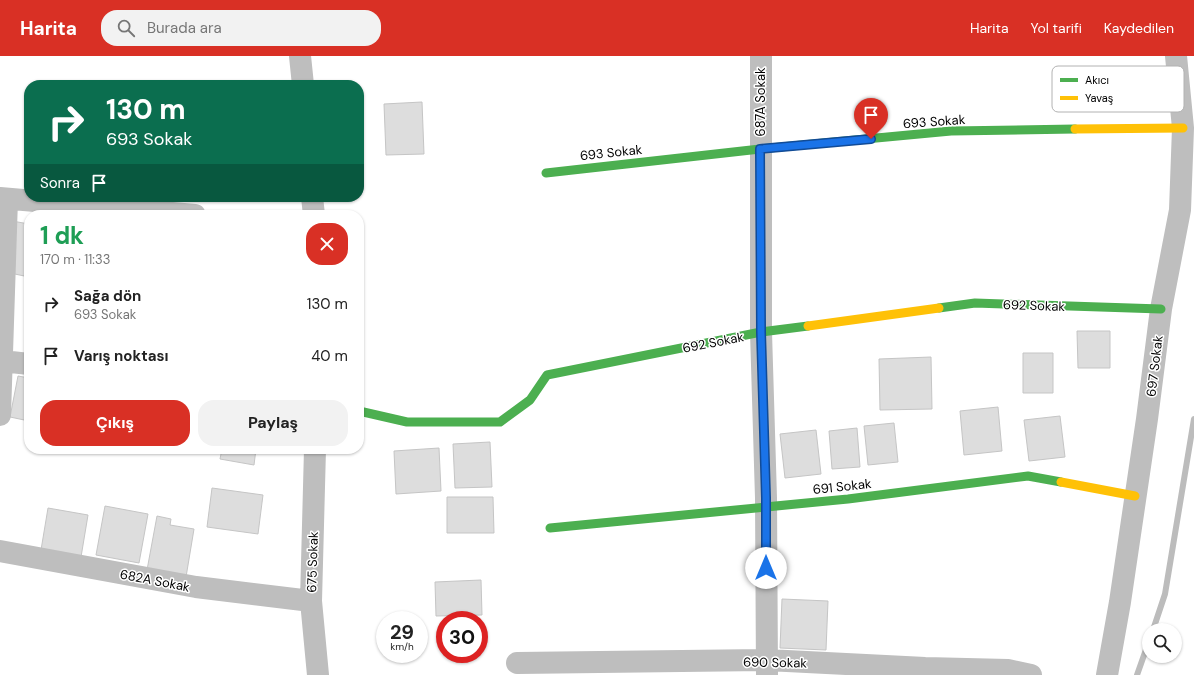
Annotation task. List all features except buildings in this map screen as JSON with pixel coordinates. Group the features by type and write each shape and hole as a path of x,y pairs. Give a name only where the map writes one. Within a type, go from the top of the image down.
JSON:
{"street":[{"path":"300,56 302,80"},
{"name":"687A Sokak","path":"760,56 761,332 766,507 767,668"},
{"name":"697 Sokak","path":"1176,56 1177,66"},
{"name":"697 Sokak","path":"1107,675 1120,602 1147,419 1161,309 1180,210 1183,128 1181,112"},
{"name":"693 Sokak","path":"546,173 760,149 951,131 1183,128"},
{"path":"0,415 4,198 24,200"},
{"path":"49,202 139,210"},
{"name":"692 Sokak","path":"364,412 408,422 500,422 530,400 547,375 761,332 975,303 1161,309"},
{"path":"2,361 24,363"},
{"name":"675 Sokak","path":"315,454 311,601 318,675"},
{"name":"691 Sokak","path":"550,528 848,499 1028,476 1135,496"},
{"name":"682A Sokak","path":"0,551 196,587 311,601"},
{"name":"690 Sokak","path":"517,663 767,668 917,667 1008,670 1031,675"}],"waterway":[{"path":"1155,623 1165,594 1194,419"},
{"path":"1137,675 1142,661"}],"traffic: fast":[{"path":"546,173 760,149 951,131 1075,129"},
{"path":"939,308 975,303 1161,309"},
{"path":"364,412 407,422 500,422 530,400 547,375 761,332 808,326"},
{"path":"550,528 848,499 1028,476 1061,482"}],"traffic: slow":[{"path":"1075,129 1183,128"},
{"path":"808,326 939,308"},
{"path":"1061,482 1135,496"}],"route":[{"path":"766,568 766,498 761,332 760,149 871,139"}]}
